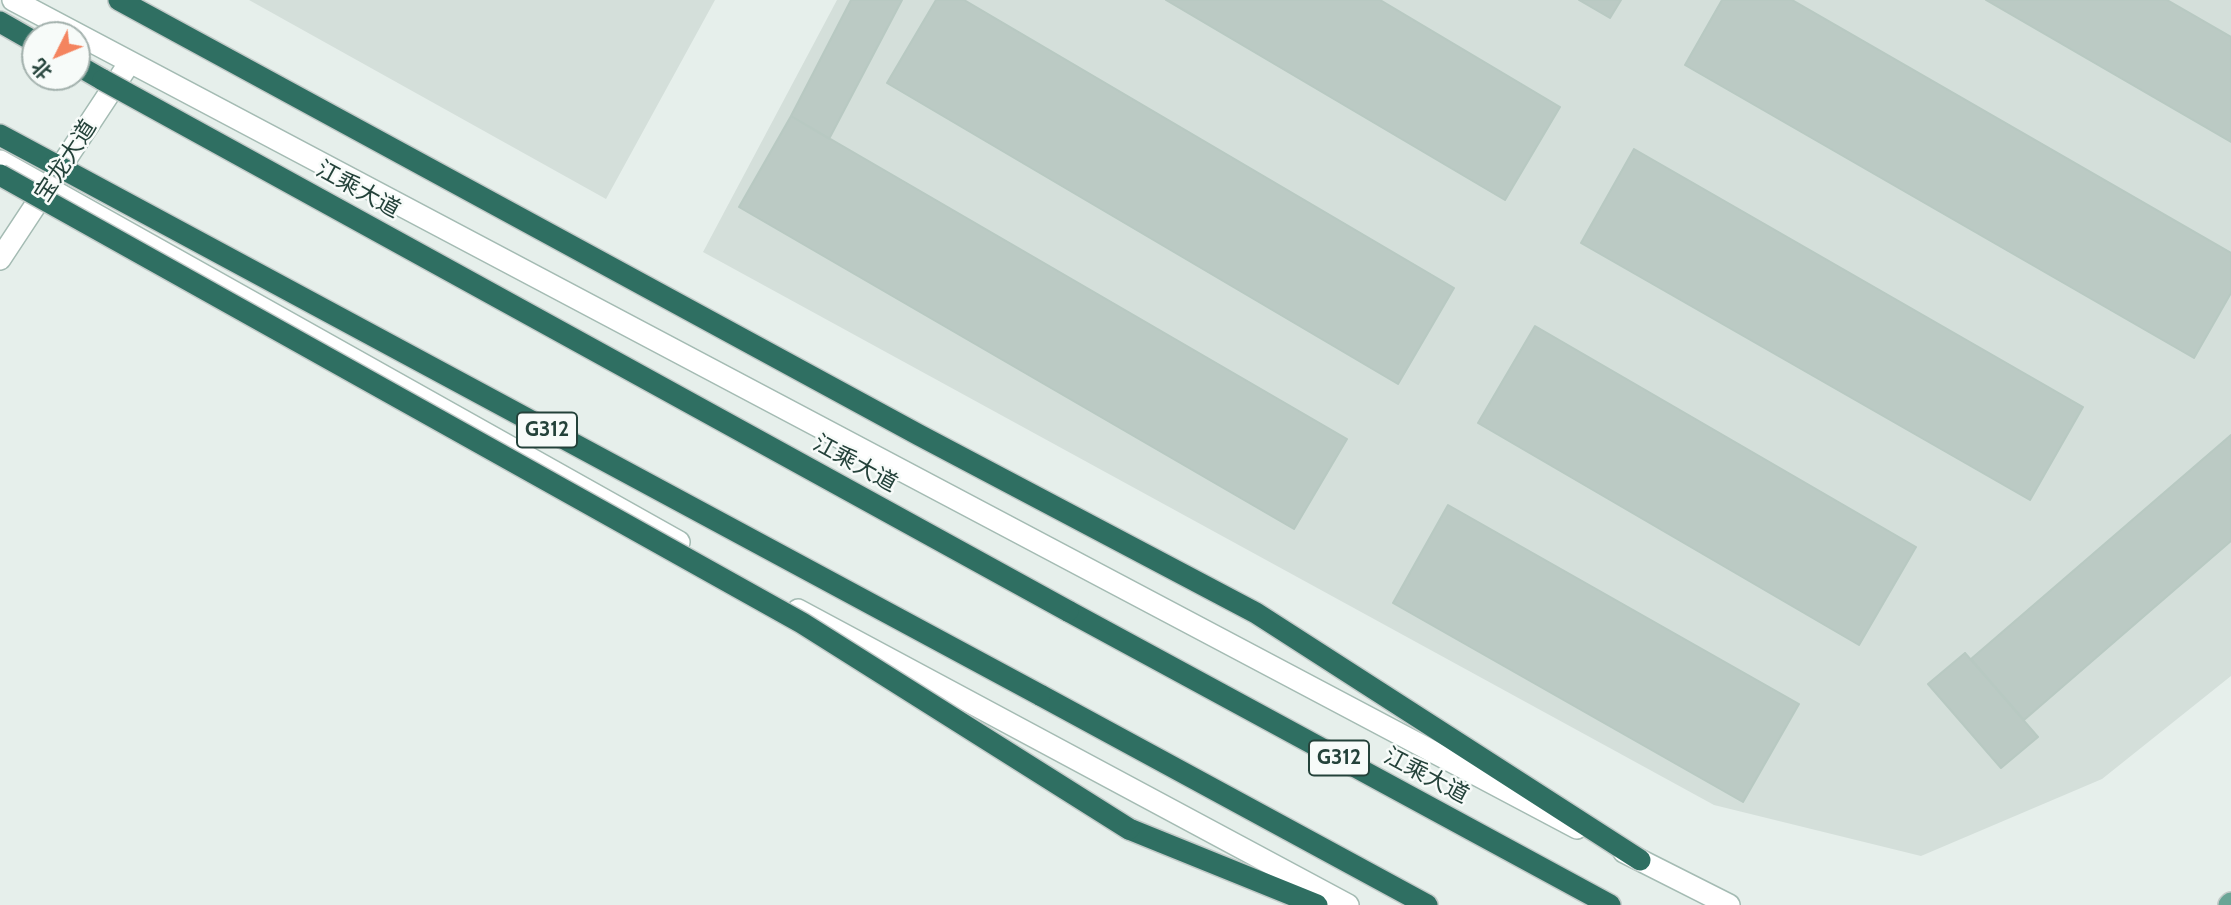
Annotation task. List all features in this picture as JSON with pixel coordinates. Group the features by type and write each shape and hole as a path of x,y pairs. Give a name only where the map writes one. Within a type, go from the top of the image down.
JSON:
{"highway":[{"path":"119,0 919,435 1256,613 1640,860"},
{"path":"0,22 21,34"},
{"name":"江乘大道","path":"91,73 1056,604 1610,905"},
{"name":"G312","path":"0,135 1427,905"},
{"path":"0,175 802,623 1129,829 1317,905"}],"street":[{"path":"13,0 1729,905"},
{"name":"宝龙大道","path":"2,252 50,187 130,62"},
{"path":"0,161 825,625 1348,905"}],"shaded area":[{"path":"249,0 715,0 606,199"},
{"path":"837,0 2231,0 2231,676 2102,779 1921,856 1714,805 703,252"}],"building":[{"path":"851,0 902,0 829,139 791,116"},
{"path":"936,0 964,0 1454,288 1398,384 887,83"},
{"path":"1166,0 1380,0 1560,107 1505,200"},
{"path":"1579,0 1621,0 1610,18"},
{"path":"1722,0 1792,0 2231,253 2231,293 2194,358 1685,65"},
{"path":"1986,0 2167,0 2231,37 2231,142"},
{"path":"791,116 1347,439 1294,529 739,207"},
{"path":"1634,149 2083,407 2030,500 1581,243"},
{"path":"1535,326 1916,547 1859,645 1478,423"},
{"path":"2231,435 2231,541 2024,720 1971,659"},
{"path":"1448,505 1799,704 1743,802 1393,603"},
{"path":"1965,653 2038,737 2001,768 1928,684"}]}
